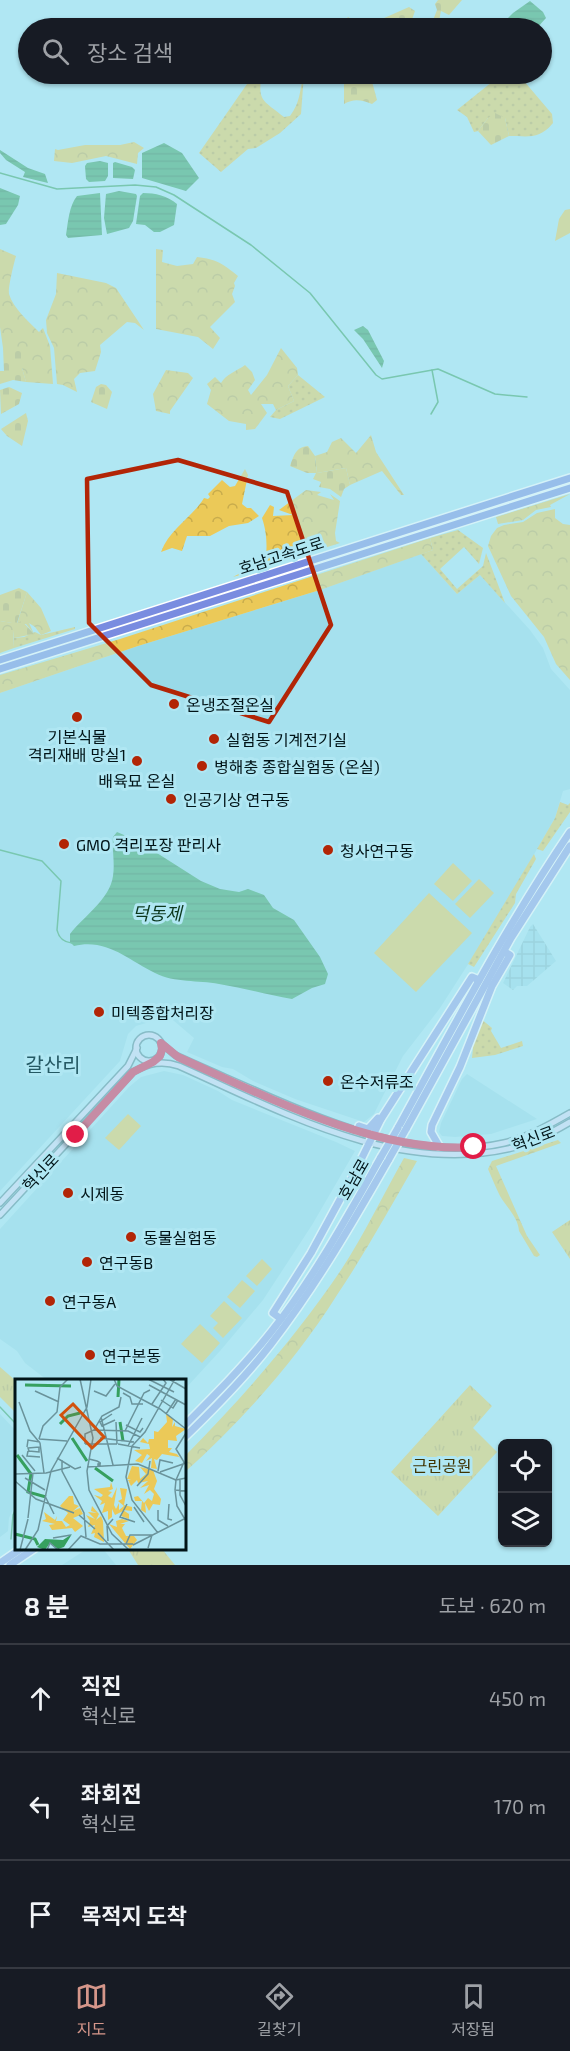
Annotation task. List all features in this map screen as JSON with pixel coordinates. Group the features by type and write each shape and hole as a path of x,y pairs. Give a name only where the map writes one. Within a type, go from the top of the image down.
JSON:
{"highway":[{"name":"호남고속도로","path":"0,660 570,478"},
{"name":"호남고속도로","path":"0,669 570,488"},
{"name":"호남로","path":"186,1436 220,1403 275,1339 333,1254 389,1159 402,1128 479,980 532,889 570,832"},
{"name":"호남로","path":"186,1424 222,1387 281,1319 330,1247 381,1157 402,1128 505,951 570,846"},
{"path":"439,1146 430,1132 432,1125 460,1066 492,986 510,955 505,951"},
{"path":"281,1319 273,1313 311,1253 381,1119 472,977 479,980"},
{"path":"358,1130 359,1126 368,1129 378,1118 381,1119"},
{"path":"0,1563 19,1550"},
{"path":"10,1565 31,1550"}],"main road":[{"path":"146,1036 154,1036 161,1043 162,1053 153,1062 139,1056 137,1048 139,1040 146,1036"},
{"name":"혁신로","path":"161,1043 175,1055 314,1116 358,1130 371,1139 464,1148 502,1143 525,1137 570,1113"},
{"name":"혁신로","path":"0,1203 128,1066 137,1048"},
{"name":"혁신로","path":"0,1215 126,1079 133,1072 153,1062 179,1066 312,1123 409,1150 450,1155 472,1154 517,1146 551,1133 570,1122"}],"highlighted area":[{"path":"178,460 287,492 331,625 269,722 151,685 89,623 87,479"}],"shaded area":[{"path":"421,554 457,594 480,575 530,630 543,648 551,669 570,690 570,789 563,791 555,818 492,927 440,1008 403,1056 374,1114 364,1122 295,1099 253,1081 233,1069 222,1067 187,1052 194,1038 167,1015 136,1026 128,1034 120,1061 0,1191 0,693 138,646 320,590"},
{"path":"533,924 556,961 527,986 517,986 513,990 503,983"},
{"path":"164,1071 183,1075 232,1100 355,1151 312,1225 263,1300 186,1388 186,1379 46,1379 25,1363 17,1351 0,1339 0,1229 129,1087 141,1077"},
{"path":"467,1074 537,1119 491,1134 442,1136 439,1132 441,1123 462,1079"},
{"path":"0,1414 15,1430 15,1505 9,1518 8,1531 0,1537"},
{"path":"85,1550 104,1550 116,1565 62,1565"}],"green space":[{"path":"438,0 462,0 449,15 441,11 440,18 434,18 437,10 435,4"},
{"path":"409,7 415,11 413,18 384,18"},
{"path":"247,84 261,84 263,99 284,117 290,116 296,106 303,84 301,114 280,133 256,148 248,149 221,172 199,153"},
{"path":"344,84 373,84 377,100 372,104 358,100 344,104"},
{"path":"490,84 526,84 552,114 553,123 538,135 509,136 505,118 488,118 478,131 474,132 467,117 457,110"},
{"path":"495,113 505,118 509,136 491,145 478,131"},
{"path":"134,142 144,148 138,153 137,164 106,156 72,163 54,161 55,149"},
{"path":"570,209 570,233 555,241 559,219 565,210"},
{"path":"0,249 16,256 9,294 18,310 39,332 43,328 50,346 53,384 26,382 20,348 3,348 0,327"},
{"path":"156,249 163,250 162,262 177,266 193,264 197,257 210,259 238,276 232,294 235,302 210,327 220,338 213,349 198,337 156,329"},
{"path":"57,273 106,283 116,288 144,330 135,323 127,322 100,345 101,352 95,371 80,373 74,379 77,392 57,384 54,348 47,333 46,320 56,294"},
{"path":"3,348 20,348 26,357 22,368 26,382 13,380 0,384 0,371 4,371"},
{"path":"281,348 297,368 298,375 288,386 294,401 276,410 273,404 261,404 267,413 255,429 246,430 246,424 229,421 207,404 211,390 207,384 215,377 221,383 245,365 252,372 255,380 248,390 251,395 267,375"},
{"path":"166,370 188,373 193,378 170,414 156,411 153,394"},
{"path":"298,375 325,397 280,419 270,417 276,410 294,401 288,386"},
{"path":"101,384 106,385 112,392 107,409 91,402 96,387"},
{"path":"9,387 22,393 19,404 1,414 0,390"},
{"path":"26,413 28,421 22,446 1,429"},
{"path":"371,435 376,452 404,495 401,495 382,471 350,485 346,468 317,473 315,456 327,452 332,442 341,438 356,453"},
{"path":"308,446 315,456 317,473 346,468 350,485 344,489 341,497 330,489 319,487 321,482 313,479 316,473 307,473 290,466 298,450"},
{"path":"245,469 248,475 242,504 251,508 259,516 248,523 229,526 210,536 187,536 182,551 172,548 161,552 175,530 204,498 210,497 208,494 222,480 230,487 235,486"},
{"path":"306,490 321,492 317,495 334,500 330,494 340,501 335,533 336,541 340,543 233,577 266,560 266,539 262,518 270,505 274,507 273,516 293,515 279,510"},
{"path":"570,494 550,505 551,507 536,510 523,520 498,524 496,517"},
{"path":"555,509 555,518 563,524 570,525 570,680 556,664 544,637 511,596 488,546 497,528 523,522 537,513"},
{"path":"458,530 483,548 479,564 464,547 440,569 457,589 483,566 486,553 505,603 480,575 457,594 421,554 433,550 430,538"},
{"path":"430,538 433,550 320,590 138,646 0,693 0,675 120,639"},
{"path":"19,588 27,592 17,623 22,621 34,634 14,638 12,623 0,621 0,595"},
{"path":"27,592 41,608 51,631 41,635 29,623 34,634 26,624 17,624"},
{"path":"0,621 13,623 14,648 0,653"},
{"path":"75,627 75,629 14,648 14,638 35,632 41,635"},
{"path":"560,802 568,805 570,803 570,812 543,851 537,849 555,818"},
{"path":"534,854 536,859 516,894 515,903 474,967 468,964"},
{"path":"453,863 472,881 453,901 434,884"},
{"path":"479,879 494,893 470,918 455,904"},
{"path":"429,893 472,933 416,992 374,953"},
{"path":"480,1018 492,1028 491,1031 501,1048 522,1041 523,1046 495,1055 472,1058 473,1048 469,1045"},
{"path":"128,1114 141,1126 119,1150 105,1138"},
{"path":"558,1140 561,1143 496,1166 527,1236 540,1255 537,1257 534,1256 519,1231 517,1221 500,1196 488,1169 492,1161"},
{"path":"404,1158 417,1161 348,1279 304,1343 247,1411 186,1471 186,1455 267,1367 305,1320 341,1270"},
{"path":"570,1220 570,1259 552,1232"},
{"path":"262,1259 272,1269 257,1286 246,1276"},
{"path":"242,1280 255,1291 240,1308 227,1297"},
{"path":"224,1301 242,1318 223,1338 213,1328 218,1323 210,1316"},
{"path":"200,1324 220,1343 202,1363 181,1344"},
{"path":"0,1367 15,1380 15,1412 0,1397"},
{"name":"근린공원","path":"470,1385 492,1406 473,1428 497,1452 438,1516 391,1472"},
{"path":"129,1550 163,1550 175,1565 138,1565"}],"water":[{"path":"530,1 543,12 546,18 508,18"},
{"path":"164,143 182,153 199,178 186,191 142,178 142,153"},
{"path":"0,150 28,168 45,174 48,183 23,177 25,172 6,160"},
{"path":"100,161 108,163 108,176 105,181 89,182 86,179 85,166 87,163"},
{"path":"113,163 132,167 135,170 133,179 113,178"},
{"path":"0,188 20,196 18,205 6,224 0,225"},
{"path":"119,191 137,196 133,221 129,228 107,234 104,218 106,194"},
{"path":"100,193 102,235 68,238 66,235 69,214 77,196"},
{"path":"143,193 161,195 177,204 174,225 160,232 154,232 145,225 136,224 140,196"},
{"path":"363,326 368,330 384,361 382,368 363,339 354,330"},
{"name":"덕동제","path":"117,832 138,841 201,881 220,889 239,892 248,889 264,895 273,908 294,920 320,957 328,974 325,984 292,999 219,984 170,978 155,973 107,948 86,944 74,946 70,942 70,934 102,900 111,884 114,871 113,837"}],"waterway":[{"path":"0,173 57,189 135,185 156,187 174,195 251,245 310,293 376,375 382,379 438,369 495,394 527,397"},
{"path":"431,414 438,402 432,370"},
{"path":"0,850 42,861 61,881 57,930 62,939 72,943"},
{"path":"0,1407 15,1423"},
{"path":"11,1539 15,1510"}],"place":[{"name":"온냉조절온실","path":"174,704"},
{"name":"기본식물 격리재배 망실1","path":"77,717"},
{"name":"실험동 기계전기실","path":"214,739"},
{"name":"배육묘 온실","path":"137,761"},
{"name":"병해충 종합실험동 (온실)","path":"202,766"},
{"name":"인공기상 연구동","path":"171,799"},
{"name":"GMO 격리포장 판리사","path":"64,844"},
{"name":"청사연구동","path":"328,850"},
{"name":"미텍종합처리장","path":"99,1012"},
{"name":"온수저류조","path":"328,1081"},
{"name":"시제동","path":"68,1193"},
{"name":"동물실험동","path":"131,1237"},
{"name":"연구동B","path":"87,1262"},
{"name":"연구동A","path":"50,1301"},
{"name":"연구본동","path":"90,1355"}],"district":[{"name":"갈산리","path":"53,1064"}],"route":[{"path":"76,1135 133,1072 160,1056 161,1043 178,1057 333,1123 382,1138 439,1146 474,1147"}]}
